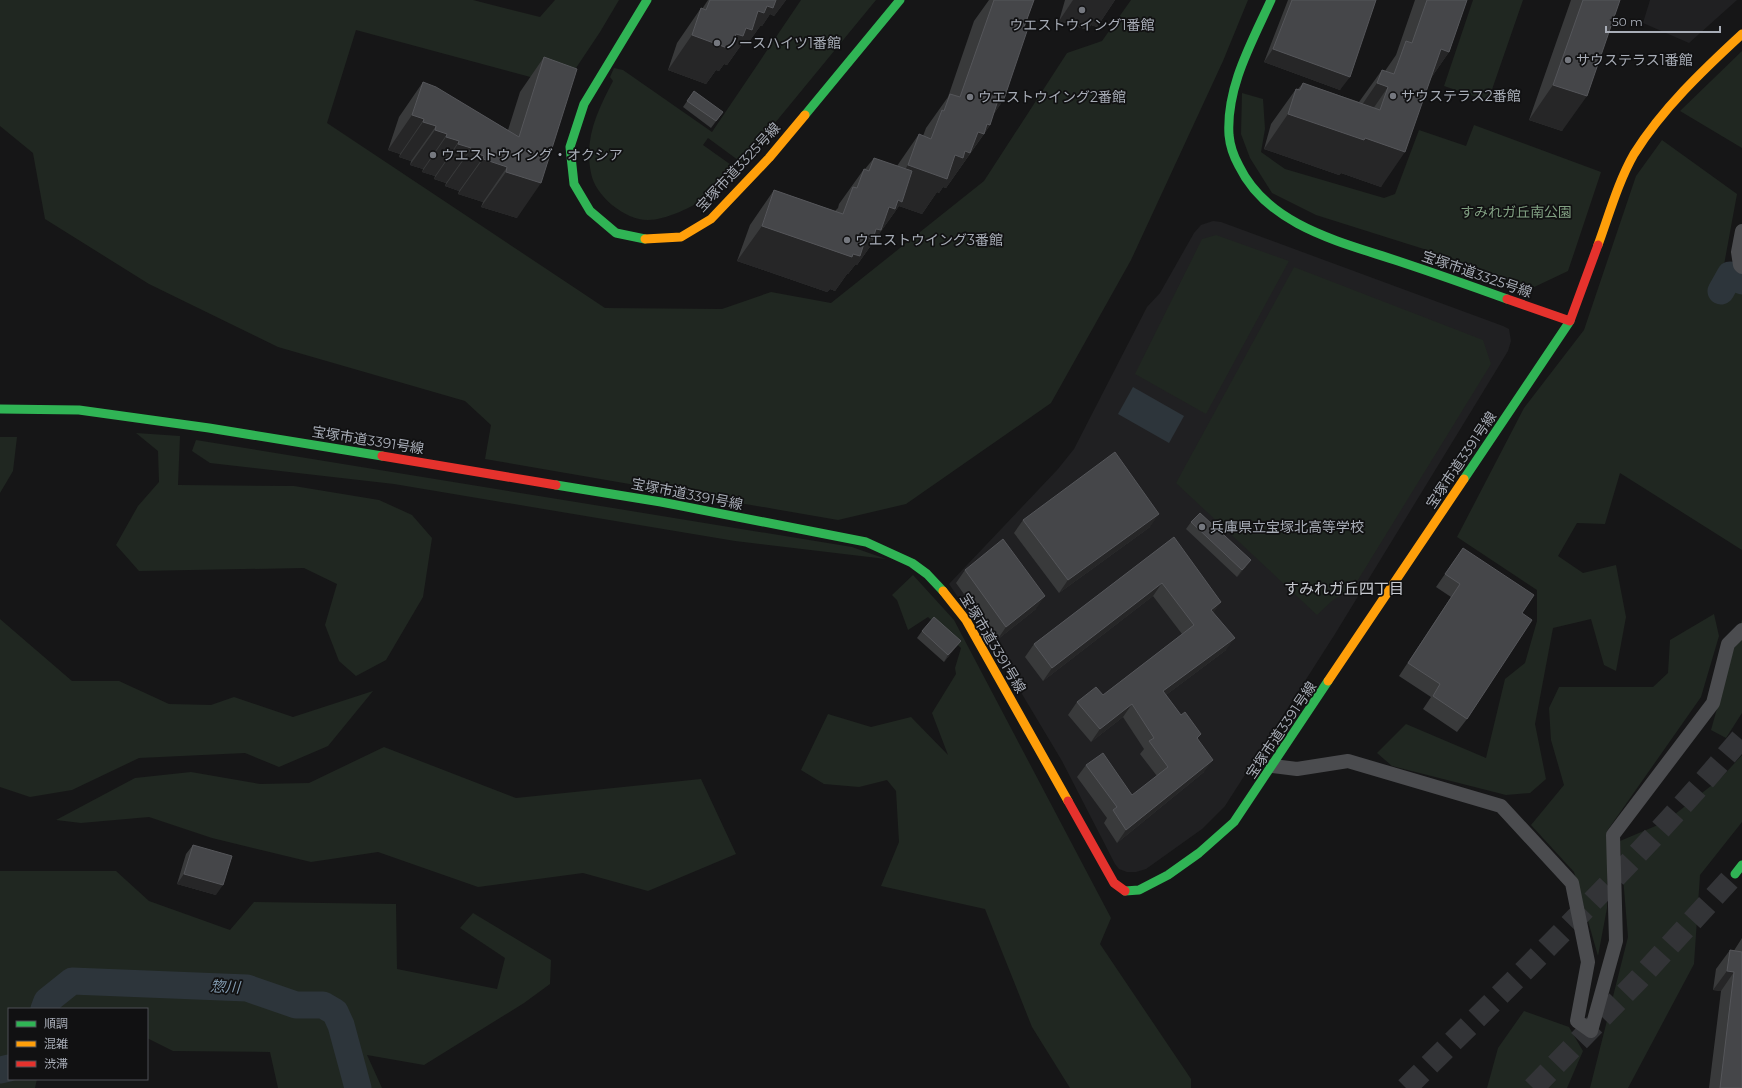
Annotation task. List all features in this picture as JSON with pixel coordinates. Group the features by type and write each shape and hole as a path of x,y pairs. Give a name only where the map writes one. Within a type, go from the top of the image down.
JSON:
{"main road":[{"name":"宝塚市道3325号線","path":"646,0 584,104 570,146 574,184 590,211 616,233 647,240 681,237 711,219 769,158 900,0"},
{"name":"宝塚市道3325号線","path":"1271,0 1232,95 1229,135 1233,152 1241,170 1251,186 1263,200 1301,225 1341,242 1570,321"},
{"path":"1570,321 1619,188 1634,155 1656,124 1702,71 1742,34"},
{"name":"宝塚市道3391号線","path":"0,410 14,408 79,410 209,428 661,502 866,542 912,563 927,574 949,597 966,620 980,644 1114,883 1125,891 1136,891 1150,886 1210,845 1234,822 1570,321"},
{"path":"1735,874 1742,865"}],"street":[{"path":"1742,231 1738,252 1740,265 1742,267"},
{"path":"1273,766 1297,769 1348,761 1501,806 1572,883 1588,962 1577,1021 1591,1031 1616,941 1613,835 1713,703 1728,644 1742,630"}],"shaded area":[{"path":"1650,0 1737,0 1689,43 1643,23"},
{"name":"兵庫県立宝塚北高等学校","path":"1213,221 1221,222 1503,326 1509,329 1511,341 1508,351 1335,634 1225,806 1202,829 1146,869 1136,872 1127,872 1119,869 1115,864 1062,761 1007,669 949,584 1058,469 1074,449 1147,307 1160,293 1194,233 1201,225"},
{"path":"1133,387 1184,416 1169,443 1118,414"}],"green space":[{"path":"0,0 473,0 540,17 555,0 619,0 600,32 564,86 356,30 327,123 605,308 722,309 771,292 831,303 984,181 1067,53 1102,41 1131,0 1248,0 1223,61 1131,260 1051,403 906,504 838,520 485,459 491,425 465,401 278,347 149,284 45,219 33,153 0,126"},
{"path":"801,0 876,0 742,163 708,138 703,145 734,167 707,196 687,208 671,215 663,218 648,220 630,216 612,205 598,190 594,182 589,160 589,148 593,126 613,81 610,77 614,68 623,70 712,132"},
{"path":"1473,0 1523,0 1488,101 1444,86"},
{"path":"1742,51 1742,148 1680,111"},
{"name":"すみれガ丘南公園","path":"1242,93 1263,99 1265,129 1261,152 1285,169 1384,198 1395,194 1419,130 1466,146 1474,125 1601,172 1568,271 1530,289 1427,250 1316,215 1272,193 1250,158 1241,134"},
{"path":"1662,140 1737,194 1724,265 1742,288 1742,550 1620,473 1605,524 1577,523 1558,556 1583,573 1616,565 1626,617 1616,671 1604,665 1591,619 1553,628 1535,724 1546,779 1530,793 1506,795 1392,766 1377,753 1406,724 1486,758 1505,679 1525,663 1537,621 1537,590 1457,537 1524,408 1584,330 1636,176"},
{"path":"1216,235 1289,261 1206,414 1135,374 1202,239"},
{"path":"1294,267 1483,340 1491,364 1353,588 1333,600 1317,615 1176,483"},
{"path":"136,433 180,436 178,485 294,486 379,500 412,515 432,538 423,597 386,660 356,676 339,661 325,625 337,584 304,568 139,571 116,545 138,506 159,482 158,451"},
{"path":"0,437 17,437 13,471 0,493"},
{"path":"196,440 852,547 886,559 735,541 394,484 210,463 192,451"},
{"path":"913,575 954,620 1111,918 1100,944 1191,1079 1191,1088 1070,1088 1032,1027 985,909 881,886 899,842 896,791 887,780 859,787 824,784 801,770 828,714 871,727 911,717 948,755 932,713 956,674 955,668 961,648 928,617 908,630 897,600 892,595"},
{"path":"1714,614 1719,636 1701,697 1607,831 1607,908 1598,956 1574,872 1531,825 1564,785 1551,740 1549,708 1559,687 1653,687 1668,673 1670,640"},
{"path":"0,619 72,681 119,681 169,704 211,705 234,697 293,717 373,691 328,746 279,767 245,753 139,758 72,790 30,797 0,787"},
{"path":"1742,619 1742,713 1726,738 1711,730"},
{"path":"384,747 516,798 701,779 736,854 648,891 583,873 478,887 378,852 311,862 212,838 149,817 81,823 56,820 135,778 191,772 260,784 309,783"},
{"path":"1742,755 1742,822 1700,875 1694,964 1628,1088 1590,1088 1628,937 1620,841 1665,822 1721,778"},
{"path":"0,871 116,871 149,901 230,930 254,902 396,904 397,969 497,989 505,958 460,928 473,913 551,960 550,984 524,1003 424,1065 367,1055 382,1088 278,1088 270,1052 173,1051 148,1038 148,1008 8,1008 8,1080 37,1080 35,1088 0,1088"},
{"path":"1524,1011 1569,1027 1583,1051 1567,1088 1487,1088 1498,1048"}],"building":[{"path":"710,0 776,0 773,8 767,6 764,13 758,11 752,30 746,28 743,36 736,34 730,49 692,35 701,8 706,10"},
{"name":"ウエストウイング2番館","path":"994,0 1034,0 1023,30 1027,31 1004,99 999,97 990,125 987,124 984,134 978,132 970,153 965,151 963,158 955,155 947,179 908,165 919,134 931,139 950,94 960,97"},
{"path":"1292,0 1376,0 1350,77 1273,49"},
{"path":"1427,0 1467,0 1449,52 1441,49 1405,152 1365,138 1364,140 1288,114 1296,89 1300,90 1303,83 1380,110 1388,87 1377,83 1382,70 1394,74 1406,41 1412,43"},
{"path":"1583,0 1620,0 1587,96 1553,85"},
{"path":"544,57 577,69 541,183 506,172 507,167 483,159 484,156 470,151 471,148 458,144 459,141 446,137 447,134 435,130 436,126 423,122 424,119 412,115 423,82 436,87 519,137"},
{"path":"694,91 723,112 716,121 687,101"},
{"path":"874,158 912,171 902,202 898,200 895,209 889,207 881,230 876,229 873,239 866,237 860,256 853,254 852,257 762,226 774,190 843,214 853,187 857,188 864,169 869,171"},
{"path":"1115,452 1159,514 1068,580 1023,520"},
{"path":"1200,513 1251,560 1242,570 1191,522"},
{"path":"1174,537 1221,602 1211,610 1235,638 1163,691 1181,715 1185,712 1201,734 1197,738 1213,760 1126,830 1113,810 1117,807 1086,765 1103,753 1132,795 1168,767 1149,741 1154,738 1132,704 1100,729 1077,702 1096,687 1103,695 1194,625 1162,583 1052,668 1034,644"},
{"path":"1003,539 1045,596 1006,627 965,570"},
{"path":"1463,548 1534,595 1522,613 1532,620 1467,719 1433,696 1440,684 1408,663 1460,584 1445,574"},
{"path":"934,617 961,641 948,655 922,631"},
{"path":"193,845 232,856 223,885 184,874"},
{"path":"1730,950 1742,952 1742,1088 1720,1088 1734,972 1727,971"}],"waterway":[{"path":"1721,291 1730,275 1742,281"},
{"name":"惣川","path":"44,1008 47,1001 72,981 247,988 296,1005 323,1005 335,1012 341,1025 358,1088"},
{"name":"惣川","path":"0,1070 8,1068"}],"tunnel":[{"path":"1406,1088 1578,916 1661,828 1742,737"},
{"path":"1533,1088 1639,979 1735,874"}],"traffic: fast":[{"path":"645,239 616,233 590,211 574,184 570,147 584,104 647,0"},
{"path":"805,115 900,0"},
{"path":"1271,0 1242,65 1236,82 1229,117 1229,135 1232,151 1235,159 1252,187 1268,203 1287,217 1308,229 1353,247 1425,270 1507,299"},
{"path":"1464,479 1570,321"},
{"path":"0,409 79,410 209,428 382,456"},
{"path":"556,485 661,502 866,542 912,563 927,574 943,591"},
{"path":"1125,891 1139,890 1168,875 1199,853 1234,822 1328,681"},
{"path":"1735,874 1742,865"}],"traffic: slow":[{"path":"1598,245 1623,176 1634,154 1645,137 1684,91 1742,34"},
{"path":"645,239 681,237 711,219 769,158 805,115"},
{"path":"1328,681 1464,479"},
{"path":"943,591 966,620 1068,801"}],"traffic: jam":[{"path":"1507,299 1570,321 1598,245"},
{"path":"382,456 556,485"},
{"path":"1068,801 1114,883 1125,891"}],"place":[{"name":"ウエストウイング1番館","path":"1082,10"},
{"name":"ノースハイツ1番館","path":"717,43"},
{"name":"サウステラス1番館","path":"1568,60"},
{"name":"サウステラス2番館","path":"1393,96"},
{"name":"ウエストウイング2番館","path":"970,97"},
{"name":"ウエストウイング・オクシア","path":"433,155"},
{"name":"ウエストウイング3番館","path":"847,240"},
{"name":"兵庫県立宝塚北高等学校","path":"1202,527"}],"district":[{"name":"すみれガ丘四丁目","path":"1344,589"}]}
